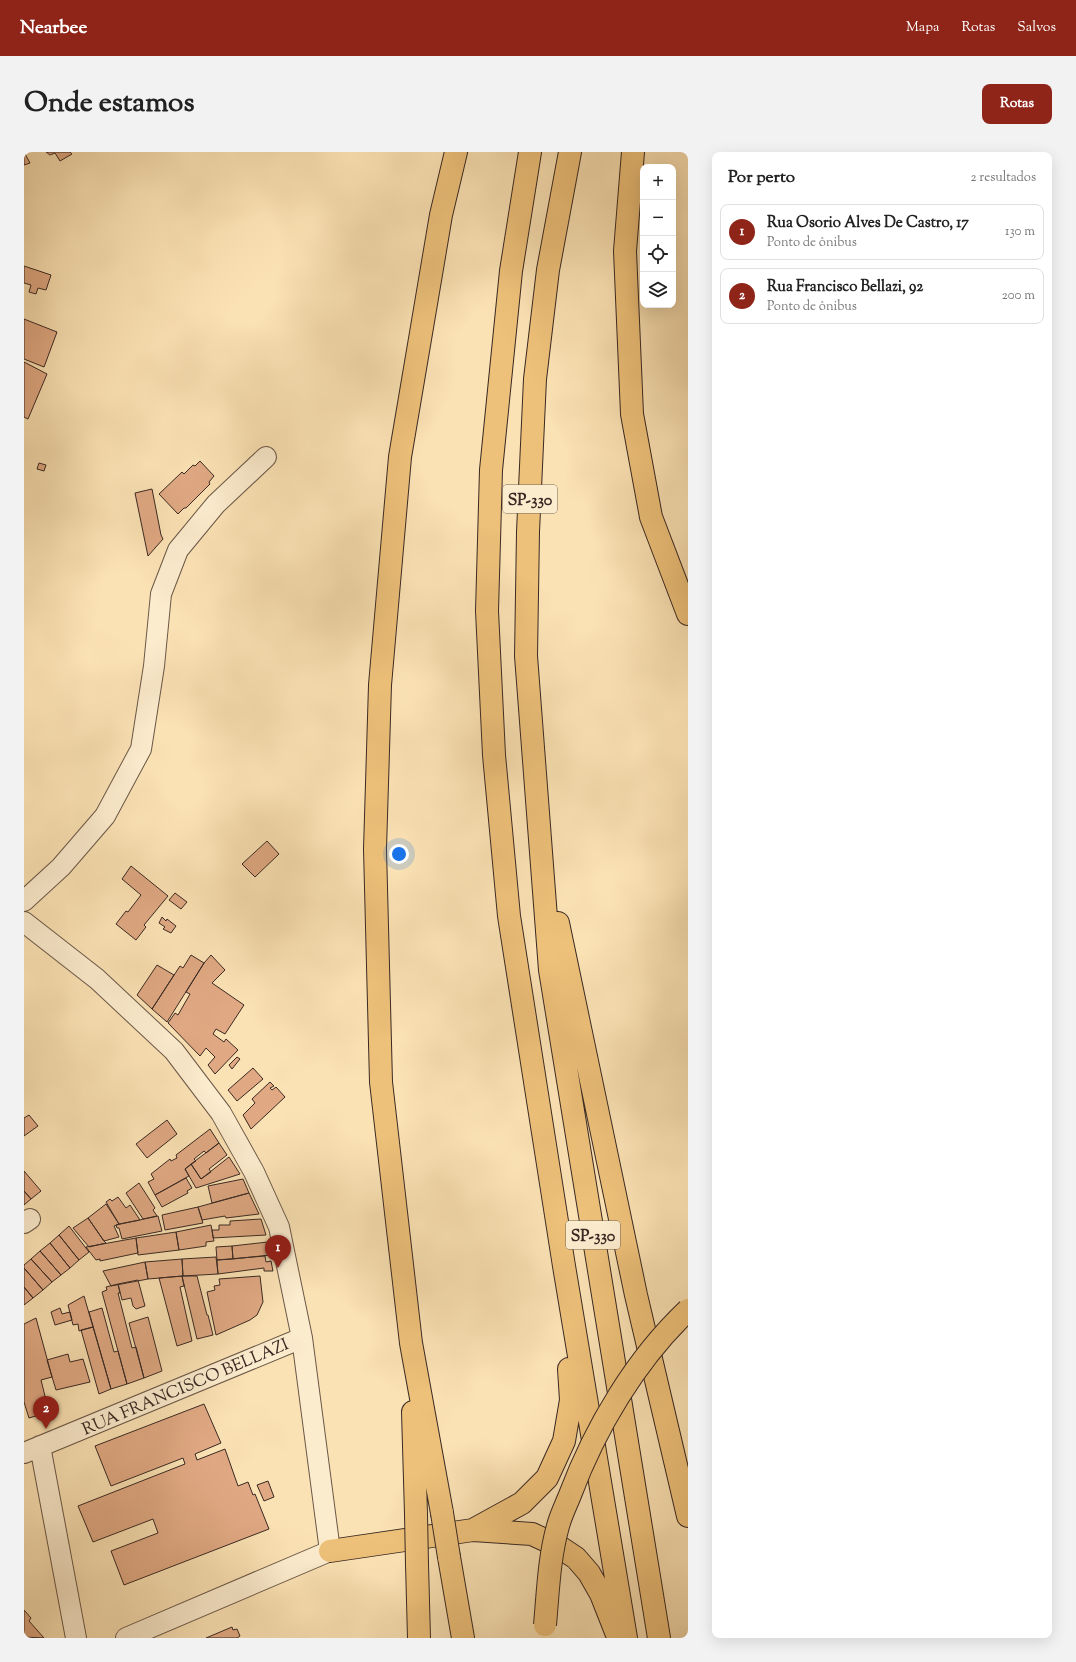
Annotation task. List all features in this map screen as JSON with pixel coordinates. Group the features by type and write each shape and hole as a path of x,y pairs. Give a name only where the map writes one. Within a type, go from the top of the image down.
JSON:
{"highway":[{"path":"456,152 441,215 400,457 380,685 375,849 381,1082 411,1343 450,1557 463,1638"},
{"name":"SP-330","path":"530,152 511,271 492,462 487,611 494,755 509,916 564,1266 626,1638"},
{"name":"SP-330","path":"570,152 548,270 535,387 528,532 526,656 550,970 659,1638"},
{"path":"633,152 625,251 632,414 651,517 688,614"},
{"path":"539,832 636,1295 688,1516"},
{"path":"473,1530 522,1503 547,1478 564,1441 571,1400 564,1266"},
{"path":"545,1632 549,1576 558,1526 579,1470 617,1397 670,1327 688,1310"},
{"path":"411,1343 419,1638"},
{"path":"330,1551 473,1530 532,1534 558,1546 576,1558 589,1573 601,1594 618,1638"}],"street":[{"path":"24,902 61,867 105,816 141,749 154,666 161,594 178,550 216,504 266,457"},
{"path":"24,922 97,979 174,1051 221,1113 254,1172 278,1227 302,1338 330,1551 126,1638"},
{"name":"RUA FRANCISCO BELLAZI","path":"32,1450 302,1338"},
{"path":"32,1450 76,1638"}],"building":[{"path":"24,152 30,163 24,165"},
{"path":"46,152 70,152 72,154 60,161 55,153 50,155"},
{"path":"24,266 51,275 46,290 38,288 36,294 29,292 31,285 24,283"},
{"path":"24,319 57,332 44,367 24,359"},
{"path":"24,362 47,374 28,419 24,417"},
{"path":"200,461 214,476 209,482 210,484 178,514 159,494 182,472 184,474 193,465 195,466"},
{"path":"39,463 46,465 44,471 37,469"},
{"path":"152,489 163,539 148,556 135,493"},
{"path":"267,841 279,854 255,877 242,864"},
{"path":"131,866 168,896 144,925 146,927 136,940 116,924 126,911 128,912 141,895 122,879"},
{"path":"175,893 187,902 181,909 169,900"},
{"path":"162,917 166,921 167,919 176,926 171,933 163,929 165,927 159,923"},
{"path":"191,955 204,963 167,1022 152,1009 180,966 183,968"},
{"path":"211,955 225,970 212,983 244,1005 225,1034 216,1029 213,1034 224,1042 226,1039 238,1050 215,1074 208,1065 215,1057 206,1048 200,1056 168,1023 175,1013 178,1015 190,994 186,992 204,963"},
{"path":"157,965 174,975 152,1009 137,995"},
{"path":"237,1057 240,1059 232,1069 229,1065"},
{"path":"253,1068 263,1079 237,1101 228,1090"},
{"path":"270,1082 274,1086 270,1088 272,1090 276,1087 285,1097 251,1129 243,1115 255,1103 252,1099"},
{"path":"29,1115 38,1126 24,1136 24,1118"},
{"path":"167,1120 177,1134 147,1158 136,1144"},
{"path":"210,1129 219,1143 206,1153 204,1151 194,1159 196,1161 185,1169 189,1176 155,1195 148,1182 154,1179 151,1174 170,1159 171,1161 177,1158 176,1155"},
{"path":"219,1143 227,1155 209,1169 211,1172 201,1179 191,1164"},
{"path":"229,1157 240,1174 196,1188 185,1169 191,1164 201,1179"},
{"path":"24,1171 41,1191 31,1199 24,1191"},
{"path":"186,1178 192,1188 187,1191 188,1193 162,1207 155,1195"},
{"path":"243,1179 249,1193 212,1203 208,1186"},
{"path":"139,1183 155,1208 153,1210 157,1216 143,1219 126,1193"},
{"path":"24,1191 31,1199 24,1205"},
{"path":"249,1193 259,1214 226,1218 225,1216 202,1220 198,1207"},
{"path":"118,1197 126,1208 130,1205 140,1220 119,1224 106,1202 110,1199 112,1201"},
{"path":"106,1204 119,1224 114,1226 119,1237 104,1241 88,1218"},
{"path":"198,1207 203,1223 165,1230 162,1215"},
{"path":"158,1216 162,1231 122,1239 119,1228 117,1228 116,1225"},
{"path":"88,1218 106,1243 89,1247 73,1228"},
{"path":"261,1219 266,1235 213,1238 212,1230 219,1230 219,1225 230,1225 230,1221"},
{"path":"211,1225 214,1241 206,1242 206,1246 179,1250 176,1232"},
{"path":"69,1226 89,1252 79,1260 59,1235"},
{"path":"176,1232 179,1250 138,1255 136,1238"},
{"path":"59,1235 79,1260 70,1268 50,1243"},
{"path":"136,1238 138,1253 100,1261 100,1259 96,1260 86,1247"},
{"path":"268,1242 270,1255 233,1259 232,1246"},
{"path":"50,1243 70,1268 61,1275 40,1251"},
{"path":"232,1246 233,1259 217,1260 216,1247"},
{"path":"40,1251 61,1275 52,1282 31,1259"},
{"path":"265,1256 266,1262 271,1261 273,1271 264,1271 264,1268 218,1274 217,1260"},
{"path":"216,1257 218,1274 183,1276 182,1259"},
{"path":"31,1259 52,1282 43,1290 24,1268 24,1265"},
{"path":"182,1259 183,1276 148,1279 145,1262"},
{"path":"145,1262 148,1279 111,1286 103,1271"},
{"path":"24,1268 43,1290 33,1298 24,1287"},
{"path":"182,1276 197,1276 213,1335 197,1339"},
{"path":"182,1276 184,1286 180,1287 192,1341 177,1346 159,1278"},
{"path":"260,1276 263,1302 257,1315 250,1320 216,1335 207,1292 215,1290 214,1286 220,1285 219,1279"},
{"path":"138,1280 145,1306 136,1309 133,1306 131,1298 122,1300 118,1284"},
{"path":"118,1284 120,1293 118,1293 132,1348 136,1347 144,1378 127,1384 102,1292 107,1290 106,1287"},
{"path":"24,1287 33,1298 24,1305"},
{"path":"84,1296 93,1327 79,1331 78,1324 73,1325 68,1305"},
{"path":"60,1308 62,1314 70,1312 72,1320 55,1325 51,1312"},
{"path":"102,1308 114,1352 118,1351 127,1384 111,1389 89,1312"},
{"path":"148,1317 162,1371 144,1378 129,1323"},
{"path":"36,1318 52,1377 41,1380 49,1412 29,1418 24,1402 24,1324"},
{"path":"93,1327 111,1389 99,1394 81,1330"},
{"path":"68,1354 70,1362 83,1359 90,1382 56,1390 47,1360"},
{"path":"204,1404 221,1443 195,1454 197,1460 225,1449 238,1486 248,1482 253,1495 255,1494 269,1529 124,1585 111,1551 158,1533 153,1519 93,1542 78,1506 185,1464 183,1458 111,1486 95,1446"},
{"path":"268,1481 274,1497 264,1501 257,1485"},
{"path":"24,1610 31,1618 29,1621 44,1638 24,1637"},
{"path":"232,1627 233,1630 237,1629 240,1636 237,1638 206,1638"}],"place":[{"name":"Rua Osorio Alves De Castro, 17","path":"278,1268"},
{"name":"Rua Francisco Bellazi, 92","path":"46,1429"}]}
